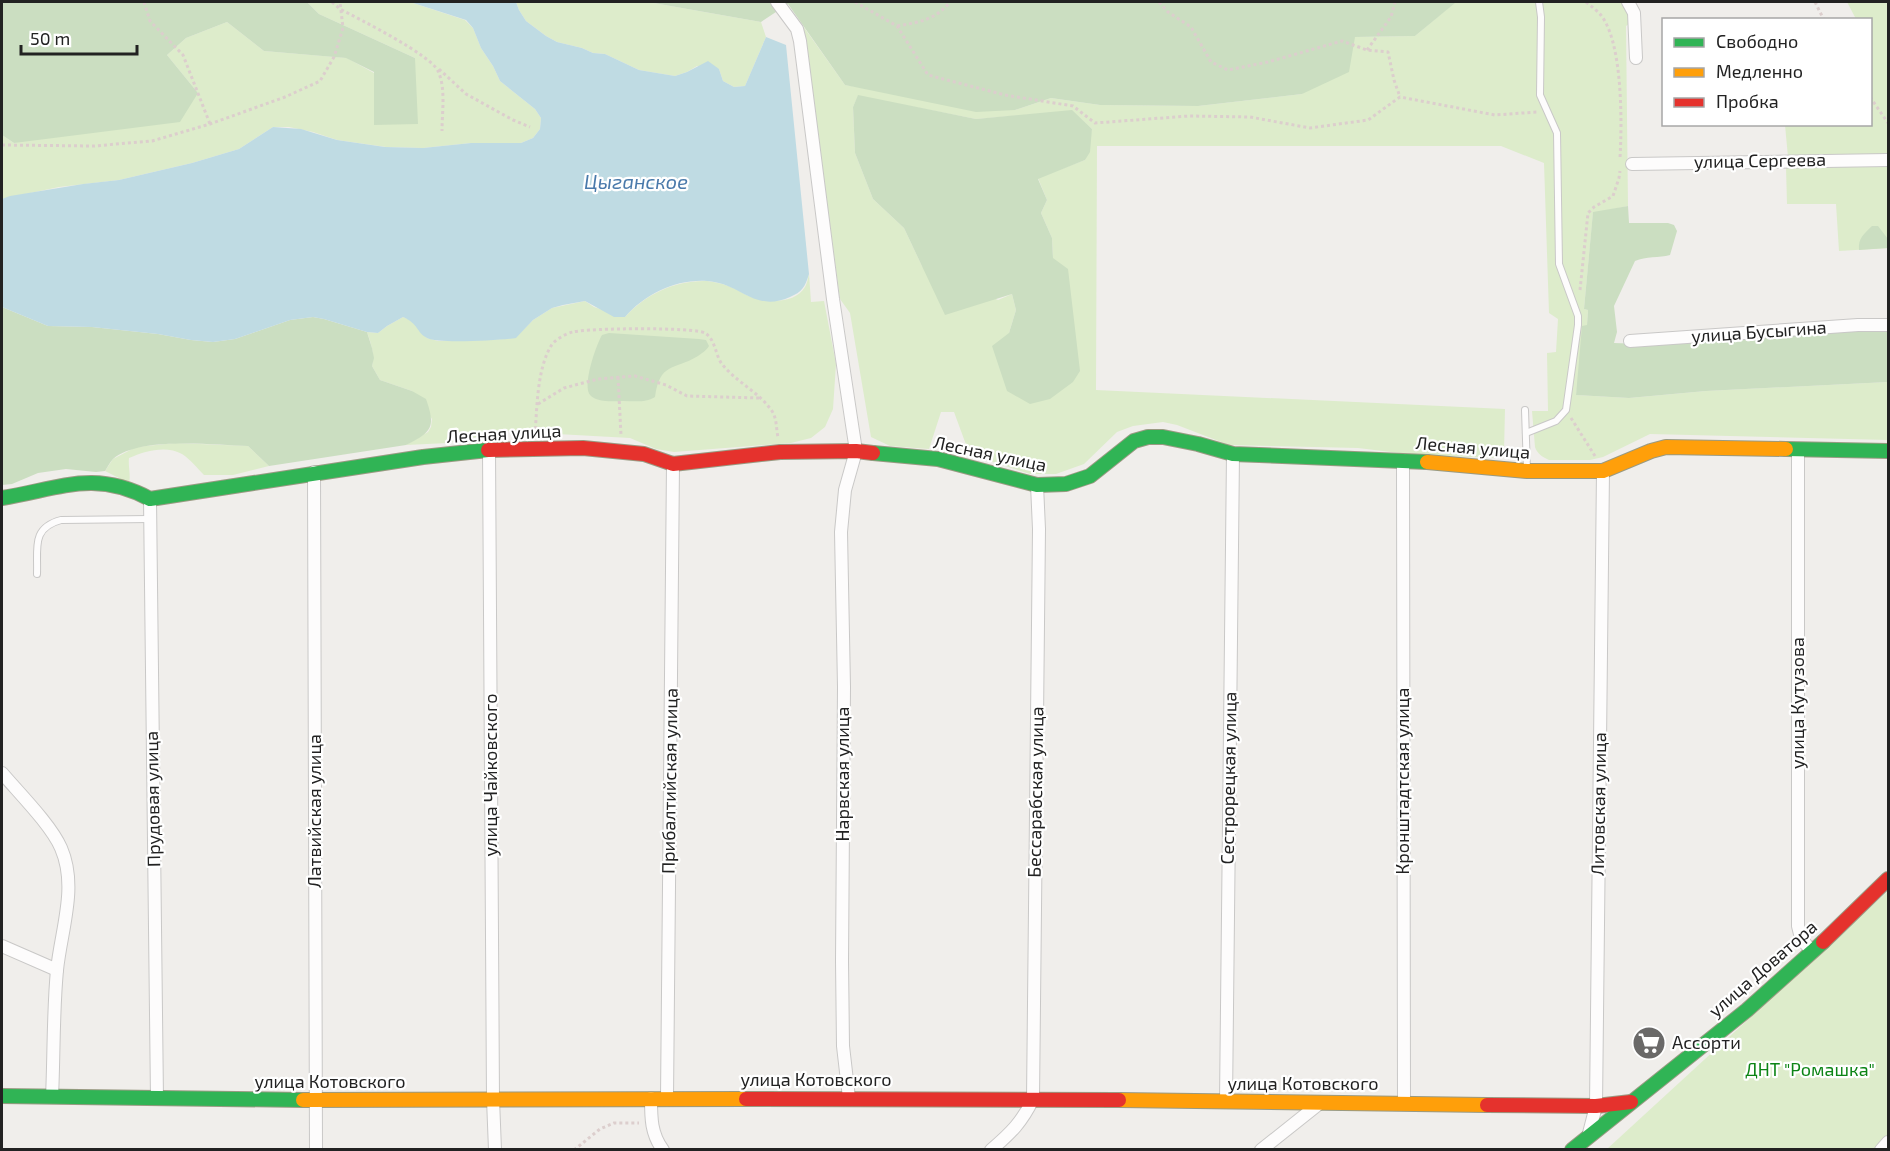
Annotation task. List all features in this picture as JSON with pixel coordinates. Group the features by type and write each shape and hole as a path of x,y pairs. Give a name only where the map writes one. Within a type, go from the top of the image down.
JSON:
{"street":[{"path":"777,2 797,29 800,41 833,299 856,451"},
{"path":"1628,2 1634,12 1636,58"},
{"name":"улица Сергеева","path":"1632,164 1888,160"},
{"name":"улица Бусыгина","path":"1630,341 1888,325"},
{"name":"Лесная улица","path":"150,499 314,472 489,450 583,448 644,454 673,464 780,452 856,451 938,459 1037,485 1066,484 1090,476 1134,441 1148,437 1163,437 1198,444 1233,454 1403,460 1527,471 1603,471 1666,447 1888,451"},
{"name":"улица Кутузова","path":"1798,449 1798,926 1801,938 1812,952"},
{"name":"улица Чайковского","path":"489,450 495,1149"},
{"name":"Нарвская улица","path":"849,1098 843,1046 844,687 841,532 845,490 856,451"},
{"name":"Сестрорецкая улица","path":"1226,1101 1233,454"},
{"name":"Кронштадтская улица","path":"1403,460 1404,1103"},
{"name":"Прибалтийская улица","path":"667,1098 673,464"},
{"name":"Литовская улица","path":"1588,1137 1596,1106 1603,471"},
{"name":"Латвийская улица","path":"314,472 316,1149"},
{"path":"2,498 23,496 52,487 94,482 114,484 150,499"},
{"name":"Бессарабская улица","path":"1033,1099 1039,529 1037,485"},
{"name":"Прудовая улица","path":"150,499 157,1099"},
{"path":"2,773 53,835 66,862 67,904 57,970 52,1097"},
{"name":"улица Доватора","path":"1572,1149 1747,1010 1888,879"},
{"path":"2,946 57,970"},
{"name":"улица Котовского","path":"2,1096 315,1100 1033,1099 1596,1106 1631,1102"},
{"path":"651,1098 651,1123 656,1141 663,1149"},
{"path":"991,1149 1017,1127 1033,1099"},
{"path":"1261,1149 1320,1103"},
{"path":"1881,1149 1888,1142"}],"lane":[{"path":"1526,433 1556,421 1566,410 1578,325 1578,316 1559,264 1557,133 1540,95 1541,17 1539,2"},
{"path":"1525,410 1527,471"},
{"path":"37,574 38,541 41,531 48,524 61,520 150,519"}],"path":[{"path":"144,2 150,21 183,55 210,124"},
{"path":"332,2 340,9 415,50 466,94 530,127"},
{"path":"2,145 94,146 152,141 210,124 285,97 320,81 334,57 343,28 340,2"},
{"path":"855,2 897,26 928,75 1005,95 1073,106 1095,123 1189,116 1250,117 1310,128 1368,120 1400,97 1495,115 1547,111"},
{"path":"897,26 921,22 941,12 950,2"},
{"path":"1159,2 1168,12 1191,27 1211,62 1228,70 1268,62 1342,41 1367,50 1388,52 1400,97"},
{"path":"1367,50 1391,17 1395,2"},
{"path":"1578,316 1588,213 1613,196 1619,178 1622,131 1620,86 1611,38 1601,16 1586,2"},
{"path":"1815,2 1823,18"},
{"path":"438,68 442,84 442,131"},
{"path":"1872,100 1888,123"},
{"path":"534,449 543,364 552,343 572,332 588,329 671,329 704,332 713,340 721,363 773,412 777,423 780,452"},
{"path":"538,404 564,388 598,379 635,376 666,385 687,396 760,398"},
{"path":"618,377 622,451"},
{"path":"1566,410 1603,471"},
{"path":"574,1149 600,1129 614,1123 651,1123"}],"green space":[{"path":"2,2 307,2 319,14 415,58 418,124 374,125 374,72 346,58 264,51 227,22 186,38 167,55 198,93 180,122 14,143 2,135"},
{"path":"307,2 410,2 465,20 473,28 481,48 500,81 535,109 541,118 540,129 533,138 521,143 471,143 423,148 386,147 337,140 289,127 273,127 239,149 192,163 119,180 59,187 2,199 2,135 14,143 198,93 167,55 186,38 227,22 264,51 347,58 374,73 374,125 415,58 319,14"},
{"path":"516,2 648,2 761,22 766,37 745,86 734,87 723,81 719,69 697,66 675,76 639,70 605,54 593,53 557,42 526,21"},
{"path":"648,2 1455,3 1415,36 1355,37 1349,72 1302,94 1198,106 1100,105 1051,98 1015,110 976,112 845,85 788,4 761,22"},
{"path":"1623,2 1629,11 1629,24 1626,26 1628,206 1593,213 1584,309 1588,310 1587,326 1576,395 1629,398 1706,391 1888,382 1888,440 1650,434 1603,457 1590,460 1549,460 1542,456 1535,447 1532,411 1548,411 1547,353 1556,352 1558,319 1549,313 1544,163 1501,146 1097,146 1096,390 1505,409 1504,452 1501,458 1416,455 1358,448 1229,445 1163,422 1133,426 1117,432 1084,464 1056,474 1030,474 984,459 968,450 954,412 941,412 929,449 890,446 871,437 850,313 840,299 803,26 845,85 1015,110 1051,98 1100,105 1198,106 1302,94 1355,37 1415,36 1454,3","holes":["858,96 976,119 1072,111 1092,129 1085,160 1038,178 1047,200 1041,213 1052,238 1053,258 1007,391 1009,333 1016,310 1012,294 998,300 922,266 904,228 873,199 855,153 853,107"]},
{"path":"1847,2 1888,2 1888,157 1788,157 1785,126 1872,126 1872,18 1855,18"},
{"path":"858,95 976,119 1072,110 1092,129 1090,152 1085,160 1038,179 1047,200 1041,213 1052,238 1053,258 1068,269 1080,371 1073,382 1050,399 1030,404 1007,391 992,346 1009,333 1016,310 1012,294 945,315 904,228 873,199 855,153 853,107"},
{"path":"1888,164 1888,248 1839,251 1836,204 1787,204 1786,167"},
{"path":"1628,206 1629,223 1668,223 1674,225 1677,231 1670,255 1635,261 1614,306 1617,332 1614,343 1641,344 1888,325 1888,382 1706,391 1629,398 1576,395 1582,326 1587,325 1588,310 1584,309 1593,212"},
{"path":"1872,226 1878,226 1888,239 1888,248 1859,250 1861,239"},
{"path":"809,274 811,302 824,301 836,364 833,409 825,427 811,438 791,443 674,452 656,449 630,438 511,430 448,443 406,445 428,432 432,419 412,391 380,380 372,366 373,353 367,332 378,333 403,317 413,321 427,338 438,341 505,339 516,337 533,320 552,308 585,301 594,307 625,317 652,295 673,286 695,281 719,283 747,295 772,301 794,297 800,293 806,286"},
{"path":"2,307 48,326 92,327 213,342 235,339 290,320 313,317 324,319 367,332 374,358 372,366 380,380 412,391 426,399 431,416 430,428 422,436 406,445 269,466 248,446 178,443 140,447 113,459 105,471 66,469 38,473 12,484 2,485"},
{"path":"609,333 699,339 706,340 709,346 698,356 664,373 657,386 655,397 640,401 602,401 591,396 588,384 599,340 602,335"},
{"path":"176,443 248,446 269,466 233,475 204,475 182,454 162,449 129,458 129,483 105,471 113,459 136,447"},
{"name":"ДНТ \"Ромашка\"","path":"1888,891 1888,1149 1607,1149"}],"water":[{"name":"Цыганское","path":"410,2 516,2 526,21 557,42 593,53 605,54 639,70 675,76 708,61 719,69 723,81 734,87 745,86 766,37 786,45 809,274 802,288 790,297 767,302 719,283 695,281 673,285 652,295 625,317 614,317 585,301 552,308 533,320 516,338 470,341 443,341 427,338 412,322 403,317 378,333 313,317 290,320 235,339 213,342 92,327 48,326 2,307 2,199 10,196 119,180 192,163 239,149 273,127 301,129 337,140 385,147 423,148 471,143 521,143 533,138 540,129 541,118 535,109 500,81 481,48 473,28 466,20"}],"traffic: fast":[{"path":"873,453 938,459 1037,485 1066,484 1090,476 1134,441 1148,437 1163,437 1233,454 1427,462"},
{"path":"1786,449 1888,451"},
{"path":"2,498 59,486 94,483 130,490 150,499 423,457 488,450"},
{"path":"1572,1150 1747,1010 1823,942"},
{"path":"2,1096 303,1100"}],"traffic: slow":[{"path":"1427,462 1527,471 1603,471 1666,447 1786,449"},
{"path":"303,1100 746,1099"},
{"path":"1119,1100 1487,1105"}],"traffic: jam":[{"path":"488,450 583,448 644,454 673,464 780,452 856,451 873,453"},
{"path":"1823,942 1888,879"},
{"path":"746,1099 1119,1100"},
{"path":"1487,1105 1596,1106 1631,1102"}],"place":[{"name":"Ассорти","path":"1649,1043"}]}
